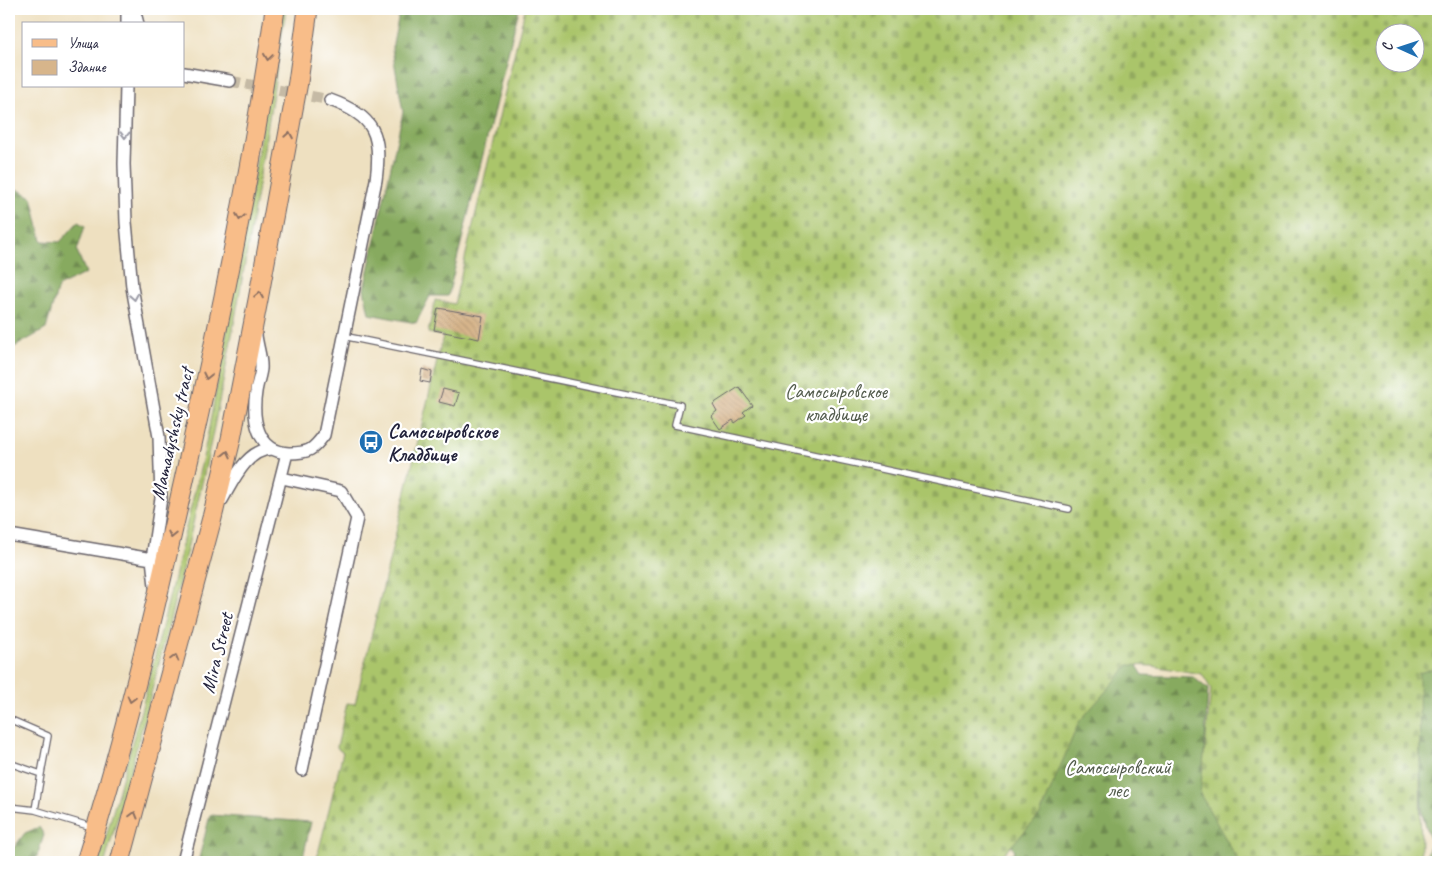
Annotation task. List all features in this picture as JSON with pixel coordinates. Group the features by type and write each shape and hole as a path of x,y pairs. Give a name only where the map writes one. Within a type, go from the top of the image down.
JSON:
{"main road":[{"name":"Mamadyshsky tract","path":"86,862 157,602 225,298 265,77 275,9"},
{"path":"120,862 212,518 231,439 298,82 308,9"}],"street":[{"path":"127,22 128,9"},
{"path":"134,9 137,22"},
{"path":"185,73 230,81"},
{"path":"126,88 124,164 126,222 132,287 159,437 161,498 152,559 157,602"},
{"path":"212,518 243,467 260,452 273,449 287,453 305,452 315,447 324,434 379,159 378,142 373,128 362,115 330,100"},
{"path":"254,323 261,367 256,393 256,422 261,438 273,449"},
{"name":"Mira Street","path":"183,862 287,453"},
{"path":"282,478 341,491 357,518 302,770"},
{"path":"9,535 152,559"}],"lane":[{"path":"343,336 680,405 674,426 1069,508"},
{"path":"9,719 48,736 35,810"},
{"path":"9,763 41,774"},
{"path":"10,807 35,810 96,828"}],"green space":[{"path":"280,9 286,9 267,131 236,315 212,436 178,589 143,726 105,862 99,862 148,685 204,453 251,196"},
{"path":"400,9 519,9 448,296 430,296 416,323 369,314 364,289 403,112 392,49"},
{"name":"Самосыровское кладбище","path":"525,9 1438,10 1438,667 1419,673 1421,862 1239,862 1200,794 1211,689 1202,674 1152,666 1129,665 1079,722 1040,815 996,862 316,862 343,752 337,747 347,703 355,704 443,336 428,333 435,300 454,304"},
{"path":"9,185 32,197 42,241 60,242 78,222 85,226 77,251 86,273 58,287 46,329 9,350"},
{"name":"Самосыровский лес","path":"1125,647 1143,675 1193,677 1208,689 1202,793 1244,862 1004,862 1015,850 998,835"},
{"path":"1438,651 1438,862 1424,862 1431,843 1422,813 1417,667"},
{"path":"210,815 311,822 302,862 198,862"},
{"path":"39,827 44,835 35,862 9,862 9,854 25,833"}],"building":[{"path":"438,308 483,316 479,339 434,330"},
{"path":"422,369 432,372 430,383 420,381"},
{"path":"739,387 752,405 743,412 746,415 735,423 733,420 720,429 711,416 717,411 713,404"},
{"path":"443,389 459,393 455,406 439,402"}],"tunnel":[{"path":"230,81 330,100"}],"place":[{"name":"Самосыровское Кладбище","path":"371,442"}]}
